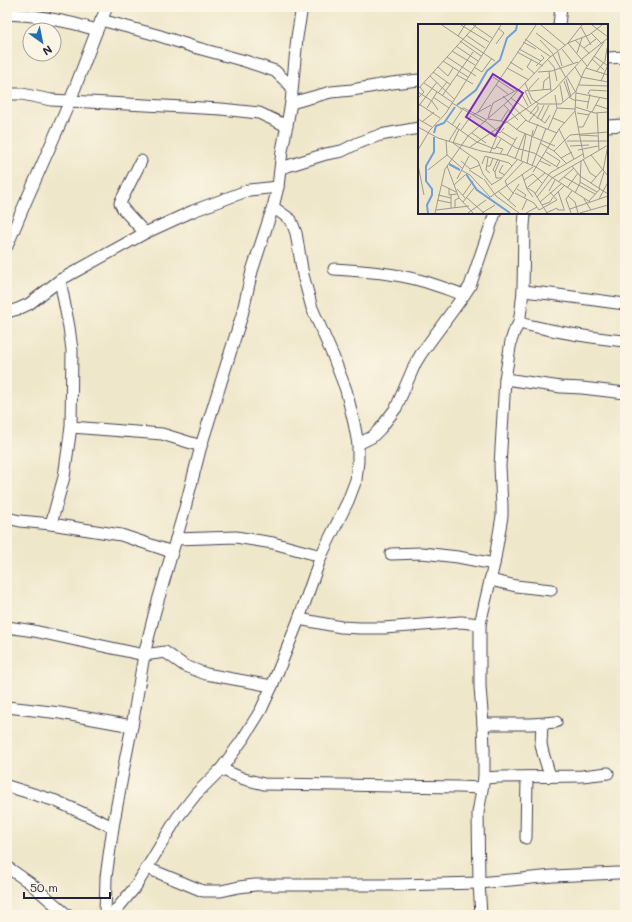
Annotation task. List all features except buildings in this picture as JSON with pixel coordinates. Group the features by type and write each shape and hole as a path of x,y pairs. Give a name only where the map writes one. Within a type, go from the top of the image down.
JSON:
{"street":[{"path":"7,246 22,208 70,101 106,7"},
{"path":"105,915 106,877 113,827 144,655 201,446 242,315 252,271 278,187 282,151 291,103 297,37 302,7"},
{"path":"559,24 561,7"},
{"path":"7,14 44,18 81,25 99,25 157,35 275,71 292,88"},
{"path":"608,58 625,57"},
{"path":"291,103 331,92 418,80"},
{"path":"7,94 22,94 51,100 221,109 259,113 287,126"},
{"path":"608,126 625,125"},
{"path":"281,168 326,154 342,151 380,135 418,128"},
{"path":"141,161 120,203 123,209 144,233"},
{"path":"7,312 29,304 60,280 144,233 193,211 249,190 278,187"},
{"path":"112,915 136,886 177,818 196,794 221,769 243,739 257,716 272,686 299,619 321,556 348,501 356,480 358,444 346,390 312,308 303,275 296,233 291,220 273,207"},
{"path":"358,444 372,437 396,408 415,364 421,354 470,286 495,214"},
{"path":"481,915 478,813 483,783 483,724 480,687 480,624 494,564 502,516 500,466 505,379 511,340 519,323 521,309 523,291 525,214"},
{"path":"334,269 366,271 405,277 426,282 464,295"},
{"path":"51,524 64,478 71,427 72,350 60,280"},
{"path":"523,291 553,293 584,299 625,304"},
{"path":"519,323 573,334 625,341"},
{"path":"505,379 561,387 625,393"},
{"path":"71,427 162,434 201,446"},
{"path":"7,518 121,535 172,552"},
{"path":"176,539 236,538 273,543 321,556"},
{"path":"392,554 422,553 458,557 494,564"},
{"path":"490,580 516,586 551,590"},
{"path":"299,619 341,628 397,628 461,622 480,624"},
{"path":"7,627 34,631 144,655 165,652 185,666 206,674 272,686"},
{"path":"7,707 60,713 132,726"},
{"path":"483,724 532,724 556,722"},
{"path":"542,723 541,744 550,776"},
{"path":"221,769 244,779 264,784 341,784 451,787 483,783 500,777 582,776 608,773"},
{"path":"526,838 527,777"},
{"path":"7,786 56,801 113,827"},
{"path":"7,867 30,883 67,915"},
{"path":"147,868 203,891 221,891 255,885 396,885 479,883 553,876 618,873"}]}
